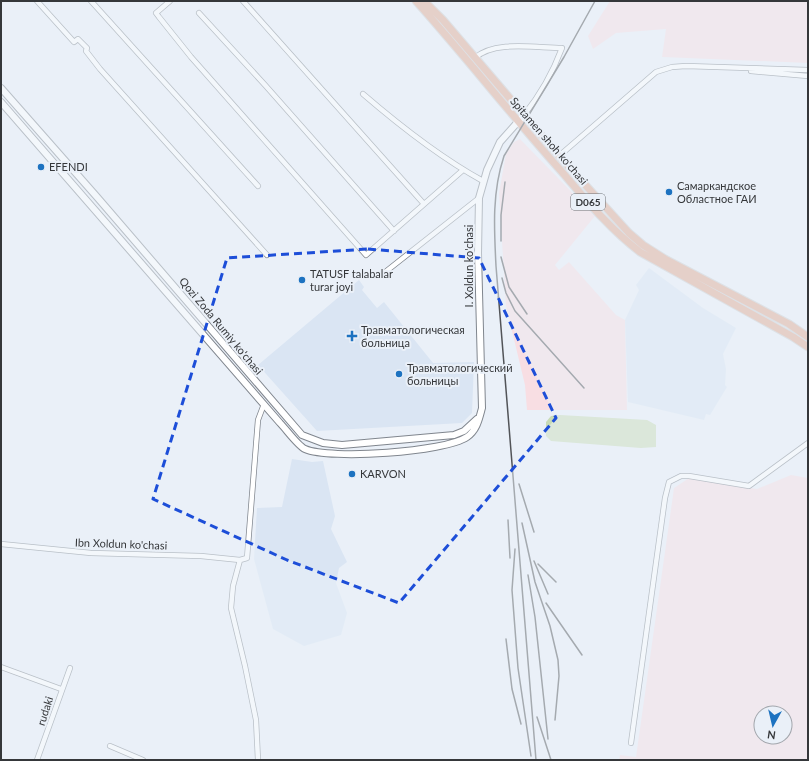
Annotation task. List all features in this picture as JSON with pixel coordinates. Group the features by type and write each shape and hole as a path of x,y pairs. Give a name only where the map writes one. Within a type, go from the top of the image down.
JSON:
{"main road":[{"name":"Spitamen shoh ko'chasi","path":"416,1 517,121 609,225 630,244 662,265 759,318 808,347"},
{"name":"Spitamen shoh ko'chasi","path":"424,1 559,156 629,233 643,245 789,324 808,337"}],"street":[{"path":"37,1 74,42 78,39 87,48 86,50 100,69 166,140 267,255"},
{"path":"91,1 258,186"},
{"path":"170,1 156,12 159,17 190,56 366,255 463,170"},
{"path":"243,1 424,204"},
{"path":"199,13 265,84 394,231"},
{"path":"475,58 490,49 518,47 562,48 556,66 534,102 524,115"},
{"path":"559,156 656,72 672,67 686,66 808,70"},
{"path":"741,68 771,74 808,76"},
{"name":"Qozi Zoda Rumiy ko'chasi","path":"1,88 302,434 322,443 342,445 454,435 468,428 480,415"},
{"path":"363,94 389,116 463,170 483,181"},
{"name":"Qozi Zoda Rumiy ko'chasi","path":"1,102 304,448 325,454 379,452 438,447 462,439 475,428"},
{"name":"I. Xoldun ko'chasi","path":"475,428 482,408 478,253 479,198 483,181 500,142 517,121 524,115"},
{"path":"384,273 479,198"},
{"path":"258,760 256,720 231,608 233,586 240,560 248,558 258,420 264,404"},
{"path":"632,743 665,498 669,482 681,476 689,476 749,486 808,442"},
{"name":"Ibn Xoldun ko'chasi","path":"1,544 91,552 201,556 240,560"},
{"path":"1,667 61,689"},
{"name":"rudaki","path":"37,760 52,720 61,689 70,668"},
{"path":"110,746 143,760"}],"highlighted area":[{"path":"368,249 479,258 556,418 399,603 287,560 153,499 227,258"}],"shaded area":[{"path":"610,1 808,1 808,63 662,57 666,29 616,33 593,49 588,36"},
{"path":"520,139 595,216 555,265 559,270 569,262 616,315 625,320 627,410 527,410 525,385 506,306 499,193 506,154 514,142"},
{"path":"649,268 703,308 736,328 723,354 726,369 725,385 727,387 710,415 706,414 704,420 628,402 625,320 639,290 636,285"},
{"name":"Травматологическая больница","path":"359,280 364,287 362,290 377,308 384,302 433,363 474,362 472,413 462,423 317,431 258,365"},
{"path":"292,459 312,462 323,461 335,516 331,529 347,562 339,568 336,583 347,613 341,635 304,646 273,629 254,559 257,508 282,507"},
{"path":"791,475 808,478 808,760 619,760 620,755 636,757 674,488 689,478 757,489"}],"green space":[{"path":"560,415 647,420 656,425 656,447 641,448 551,441 546,436 546,422 551,416"}],"railway":[{"path":"536,760 496,266 494,224 497,183 504,156 564,57 595,1"},
{"path":"501,241 501,215 505,182"},
{"path":"501,257 509,287 527,314"},
{"path":"502,278 506,293 515,311 584,388"},
{"path":"519,484 534,532"},
{"path":"508,520 510,558"},
{"path":"522,523 535,582 550,626 558,660 559,676 555,720"},
{"path":"515,549 512,590 518,668 531,756"},
{"path":"534,561 548,594"},
{"path":"538,564 556,582"},
{"path":"528,575 535,617 548,739"},
{"path":"546,603 582,655"},
{"path":"506,639 512,689 521,724"},
{"path":"537,717 551,760"}],"place":[{"name":"EFENDI","path":"41,167"},
{"name":"Самаркандское Областное ГАИ","path":"669,192"},
{"name":"TATUSF talabalar turar joyi","path":"302,280"},
{"name":"Травматологическая больница","path":"352,336"},
{"name":"Травматологический больницы","path":"399,374"},
{"name":"KARVON","path":"352,474"}]}
